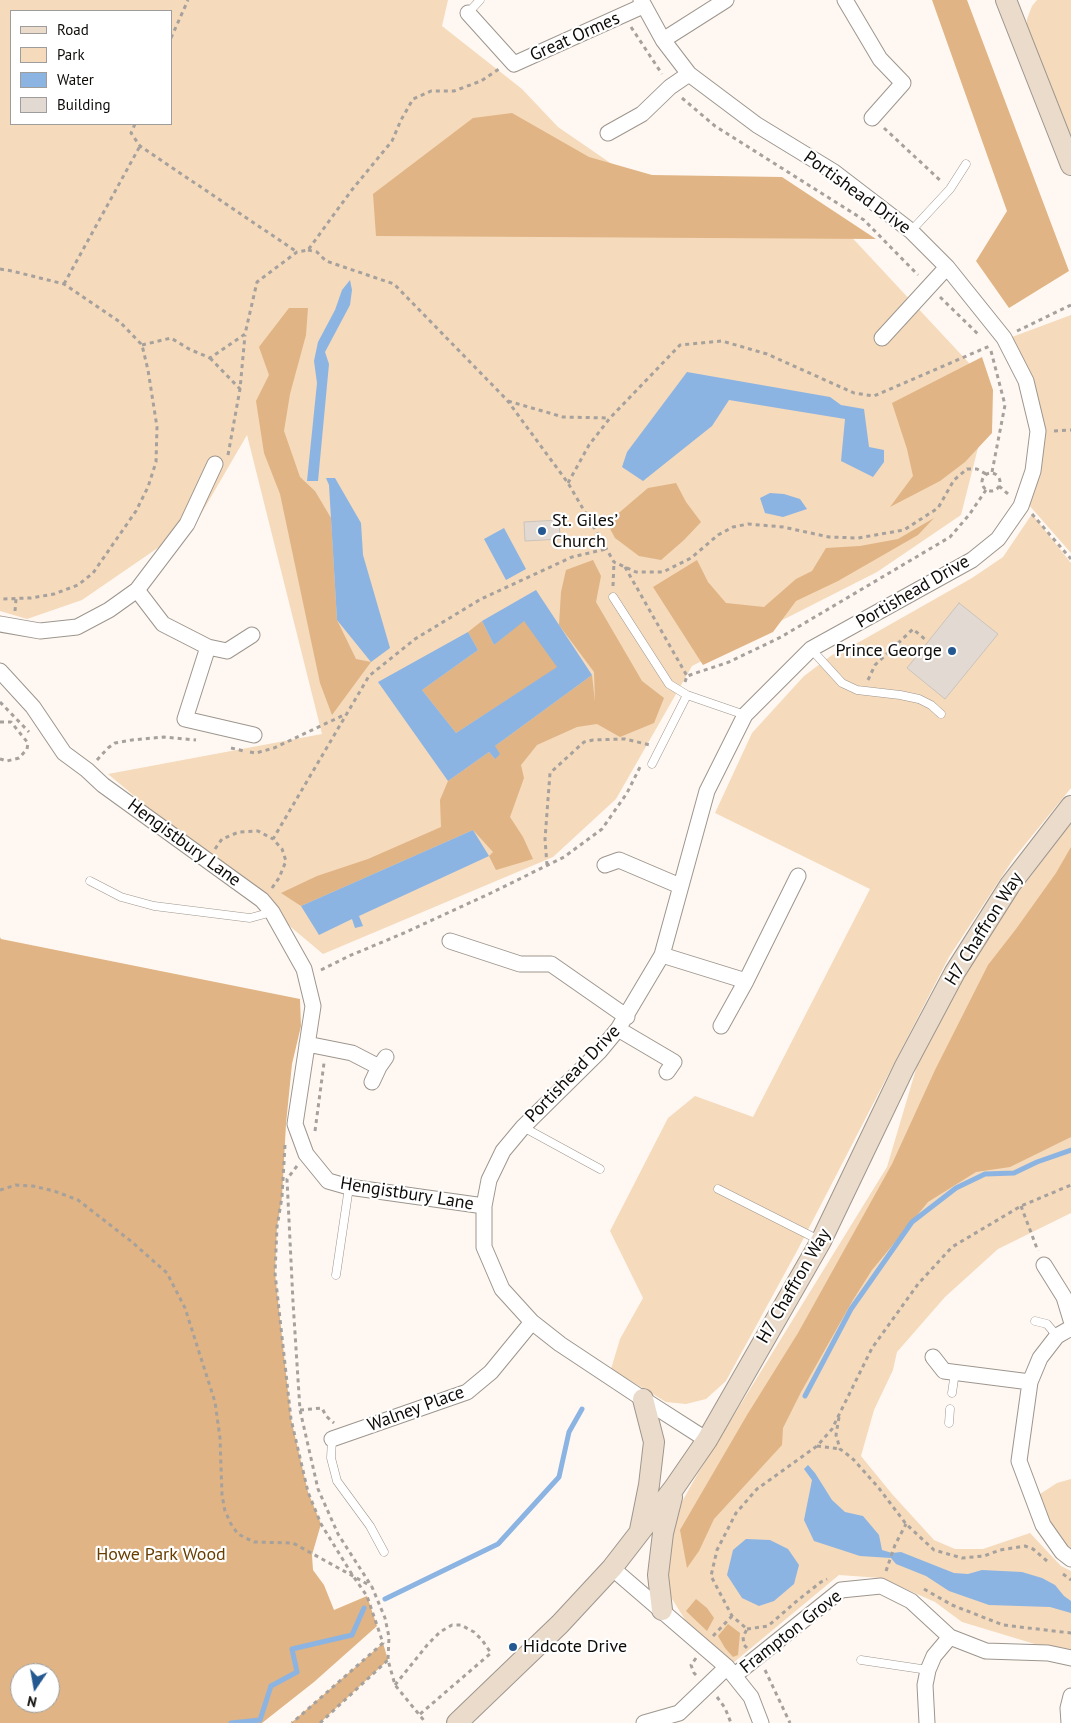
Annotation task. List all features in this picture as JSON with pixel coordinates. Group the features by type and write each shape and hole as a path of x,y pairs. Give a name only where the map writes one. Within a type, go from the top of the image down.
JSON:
{"street":[{"path":"663,40 726,0"},
{"path":"845,0 880,59 903,83 872,118"},
{"path":"1006,0 1071,165"},
{"name":"Great Ormes","path":"468,13 514,64 623,16 642,3"},
{"name":"Portishead Drive","path":"642,3 663,40 688,74 757,125 834,172 911,231 947,267 1004,338 1026,381 1038,431 1033,471 1020,506 998,539 972,560 811,649 745,716 707,790 662,955 622,1023 599,1052 522,1127 503,1151 489,1180 484,1206 484,1247 502,1289 532,1322 560,1344 707,1440"},
{"path":"608,133 642,114 670,87 688,74"},
{"path":"882,338 947,267"},
{"path":"0,624 40,631 77,627 109,610 137,590 187,524 216,464"},
{"path":"137,590 163,624 208,647 228,651 252,635"},
{"path":"208,647 185,719 254,735"},
{"name":"Hengistbury Lane","path":"0,671 33,707 64,753 87,770 103,786 262,900 272,912 304,969 313,1006 295,1124 306,1154 328,1181 349,1187 484,1206"},
{"name":"H7 Chaffron Way","path":"458,1722 560,1624 612,1568 674,1488 707,1440 821,1241 904,1068 955,972 1010,885 1071,806"},
{"path":"605,866 619,860 680,886"},
{"path":"721,1026 746,981 798,876"},
{"path":"450,941 520,964 551,964 622,1023 674,1062 667,1072"},
{"path":"662,955 746,981"},
{"path":"307,1044 352,1052 382,1062 372,1082"},
{"path":"1044,1265 1064,1298 1071,1320"},
{"name":"Walney Place","path":"332,1439 468,1392 492,1372 532,1322"},
{"path":"1071,1328 1057,1336 1040,1358 1030,1382 1019,1461 1043,1525 1062,1552 1071,1559"},
{"path":"933,1357 944,1371 1030,1382"},
{"path":"639,1534 649,1485 654,1442 643,1399"},
{"path":"662,1610 658,1575 663,1533 674,1488"},
{"path":"612,1568 731,1671 751,1698 761,1723"},
{"name":"Frampton Grove","path":"644,1723 679,1714 731,1671 757,1657 841,1590 882,1586 911,1601 950,1638 986,1650 1048,1653 1071,1658"},
{"path":"927,1723 925,1685 928,1670 934,1656 950,1638"},
{"path":"1069,1723 1068,1708 1071,1696"}],"lane":[{"path":"468,13 480,0"},
{"path":"911,231 950,189 966,164"},
{"path":"613,597 669,684 684,693 745,716"},
{"path":"811,649 842,683 857,690 919,699 931,705 942,714"},
{"path":"652,764 684,693"},
{"path":"90,881 121,897 154,906 250,918 272,912"},
{"path":"522,1127 600,1169"},
{"path":"336,1275 349,1187"},
{"path":"718,1189 821,1241"},
{"path":"1035,1321 1047,1324 1057,1336"},
{"path":"952,1392 956,1372"},
{"path":"949,1423 950,1409"},
{"path":"332,1439 332,1458 337,1480 370,1526 384,1552"},
{"path":"861,1660 928,1670"}],"path":[{"path":"172,36 188,0"},
{"path":"623,16 644,45 670,87 715,126 864,220 990,346 1005,405 992,472"},
{"path":"308,250 351,191 392,141 413,99 431,91 454,91 481,81 502,68 514,64"},
{"path":"872,118 950,189"},
{"path":"135,125 131,133 140,146 297,252"},
{"path":"64,284 140,146"},
{"path":"210,358 245,334 257,282 297,252 308,250 317,252 326,260 394,284 507,400 568,483 614,562 613,597"},
{"path":"0,270 12,271 64,284 120,322 142,345 148,370 156,427 156,462 148,487 136,510 93,573 78,585 54,594 31,598 0,599"},
{"path":"1046,316 1071,305"},
{"path":"142,345 171,338 189,349 210,358 240,389"},
{"path":"568,483 589,445 610,418 680,345 722,341 768,354 854,393 874,396 990,346"},
{"path":"507,400 563,417 610,418"},
{"path":"614,562 636,572 663,572 691,558 718,535 733,527 748,524 783,527 829,537 858,538 904,530 938,508 954,480 967,469 977,470 986,474"},
{"path":"992,472 986,474 981,482 986,490 992,491 999,486"},
{"path":"992,472 999,478 999,486 1020,506 1032,514 1071,559"},
{"path":"688,676 729,662 781,637 950,537 969,515 986,490"},
{"path":"273,839 369,676 416,639 481,599 572,557 606,549"},
{"path":"625,566 688,676 684,693"},
{"path":"857,690 869,679 875,665 913,629 927,641"},
{"path":"0,702 30,733"},
{"path":"0,722 11,722 28,743 27,749 19,758 7,761 0,759"},
{"path":"647,753 655,739"},
{"path":"547,865 545,839 550,772 584,742 593,740 626,740 651,745"},
{"path":"317,972 491,893 564,857 602,829 627,792 643,761"},
{"path":"207,859 222,839 239,832 258,831 273,839 282,849 286,861 279,878 262,900"},
{"path":"326,1048 313,1147 287,1179 292,1302 300,1410 318,1489 338,1534 372,1587 385,1618 389,1637 388,1660 395,1685 426,1723"},
{"path":"285,1140 275,1273 291,1419 308,1492 321,1524 352,1576 367,1596 383,1643 292,1723"},
{"path":"0,1190 16,1185 33,1186 78,1200 132,1242 167,1273 186,1308 215,1402 220,1438 222,1496 225,1512 238,1534 254,1542 293,1543 372,1587"},
{"path":"790,1723 770,1676 757,1657 744,1645 743,1636 747,1629 732,1616 711,1576 717,1550 736,1513 757,1489 817,1446 832,1429 872,1348 918,1284 952,1247 1021,1206 1071,1185"},
{"path":"1021,1206 1044,1265"},
{"path":"300,1410 322,1408 326,1416 337,1426 348,1427 350,1432"},
{"path":"839,1413 836,1435 840,1449"},
{"path":"817,1446 840,1449 852,1458 878,1487 906,1524 934,1550 962,1558 984,1556 1000,1550 1025,1546 1033,1548 1052,1564"},
{"path":"886,1573 895,1544 906,1524"},
{"path":"1058,1570 1071,1580"},
{"path":"395,1685 428,1644 440,1632 452,1625 462,1624 482,1640 491,1653 419,1714"},
{"path":"320,1723 388,1660"}],"green space":[{"path":"0,0 448,0 442,26 522,89 558,127 654,193 831,215 969,363 980,440 961,515 877,572 692,666 616,799 553,857 323,954 108,774 322,734 247,435 197,521 82,600 27,619 0,611"},
{"path":"932,0 967,0 1069,271 1009,308 976,261 1007,211"},
{"path":"1037,0 1071,0 1071,155 1026,35 1027,19 1032,6"},
{"path":"512,113 589,157 652,175 782,177 876,239 376,236 373,194 473,118"},
{"path":"289,308 308,308 306,335 290,394 284,431 300,477 315,491 331,518 337,620 356,659 371,662 332,715 320,683 280,494 264,453 256,401 269,375 259,347"},
{"path":"1071,315 1071,553 1028,504 1035,390 1028,367 1012,337"},
{"path":"982,357 993,390 992,433 965,462 940,481 890,507 913,476 907,449 892,403"},
{"path":"676,483 686,502 701,522 684,540 661,560 639,556 615,538 607,523 648,488"},
{"path":"1032,514 1071,563 1071,788 1014,858 949,957 797,1251 726,1381 706,1399 686,1404 666,1402 611,1369 620,1339 643,1298 610,1231 668,1118 695,1096 753,1117 870,889 715,813 752,733 804,676 832,655 861,641 972,578 1003,557"},
{"path":"934,518 918,535 838,581 796,601 773,632 703,665 653,587 697,560 708,582 726,603 764,607 796,579 812,571 826,548 860,546 898,539"},
{"path":"593,560 601,576 596,602 642,681 664,698 654,723 620,737 597,724 577,727 537,745 521,765 524,778 510,817 523,837 533,859 496,870 489,856 493,852 473,830 301,906 281,893 317,876 368,859 441,827 440,800 448,781 489,752 495,759 495,746 592,675 595,702 594,672 559,625 561,592 566,570"},
{"path":"524,620 558,667 456,733 422,690 478,650 468,632 482,621 494,645"},
{"path":"1071,823 1071,1213 998,1249 945,1297 897,1352 893,1370 874,1410 861,1456 892,1494 934,1540 955,1549 983,1549 1030,1533 1061,1566 1071,1571 1071,1655 962,1622 935,1602 881,1578 839,1575 733,1663 686,1621 665,1588 664,1558 679,1507 887,1167 919,1059 981,942"},
{"path":"1071,847 1071,1137 1010,1167 976,1172 928,1202 872,1270 853,1300 783,1428 782,1445 714,1519 699,1551 687,1568 680,1530 747,1415 798,1333 892,1164 935,1070 988,965 1056,873"},
{"name":"Howe Park Wood","path":"0,937 1,939 300,999 301,1026 292,1064 282,1197 277,1227 275,1273 291,1419 308,1492 321,1524 312,1555 313,1570 324,1585 334,1610 367,1596 377,1626 314,1682 262,1723 0,1723"},
{"path":"1071,1479 1071,1549 1062,1541 1049,1519 1040,1494 1057,1483"},
{"path":"696,1599 707,1608 714,1618 707,1631 686,1611"},
{"path":"728,1624 740,1633 738,1655 733,1657 718,1636"},
{"path":"383,1643 388,1660 320,1723 291,1723"}],"water":[{"path":"350,280 352,290 350,305 325,352 329,364 318,481 307,481 317,383 314,361 318,342 335,310 342,290"},
{"path":"687,372 830,397 841,405 864,409 869,447 884,450 884,462 873,477 841,461 845,419 729,400 712,426 643,481 622,467 627,452"},
{"path":"326,478 335,478 361,523 363,555 390,648 371,662 337,620 329,485"},
{"path":"770,493 784,494 800,499 807,509 783,517 765,513 760,498"},
{"path":"504,528 526,569 506,580 484,539"},
{"path":"536,590 592,675 495,746 500,754 495,759 489,752 448,781 378,682 468,632 478,650 422,690 456,733 557,667 524,621 494,645 482,621"},
{"path":"473,830 489,856 359,916 363,926 355,928 352,919 319,935 301,906"},
{"path":"808,1465 832,1500 845,1512 863,1516 879,1535 882,1550 892,1553 901,1552 954,1573 968,1574 982,1570 1022,1572 1042,1578 1055,1585 1071,1601 1071,1613 1050,1607 989,1605 949,1591 926,1576 896,1564 891,1558 860,1556 814,1541 804,1520 812,1480 804,1469"},
{"path":"746,1539 770,1540 788,1549 799,1565 794,1584 774,1601 759,1606 742,1598 727,1575 733,1550"}],"building":[{"name":"St. Giles’ Church","path":"559,520 560,539 525,541 524,522"},
{"name":"Prince George","path":"959,603 998,634 945,699 907,668"}],"waterway":[{"path":"805,1396 851,1309 912,1222 956,1188 985,1174 1014,1173 1037,1162 1071,1150"},
{"path":"385,1599 498,1544 559,1477 569,1432 582,1409"},
{"path":"231,1723 260,1720 271,1686 297,1672 292,1649 352,1635 364,1608"}],"place":[{"name":"St. Giles’ Church","path":"542,531"},
{"name":"Prince George","path":"952,651"},
{"name":"Hidcote Drive","path":"513,1647"}]}
